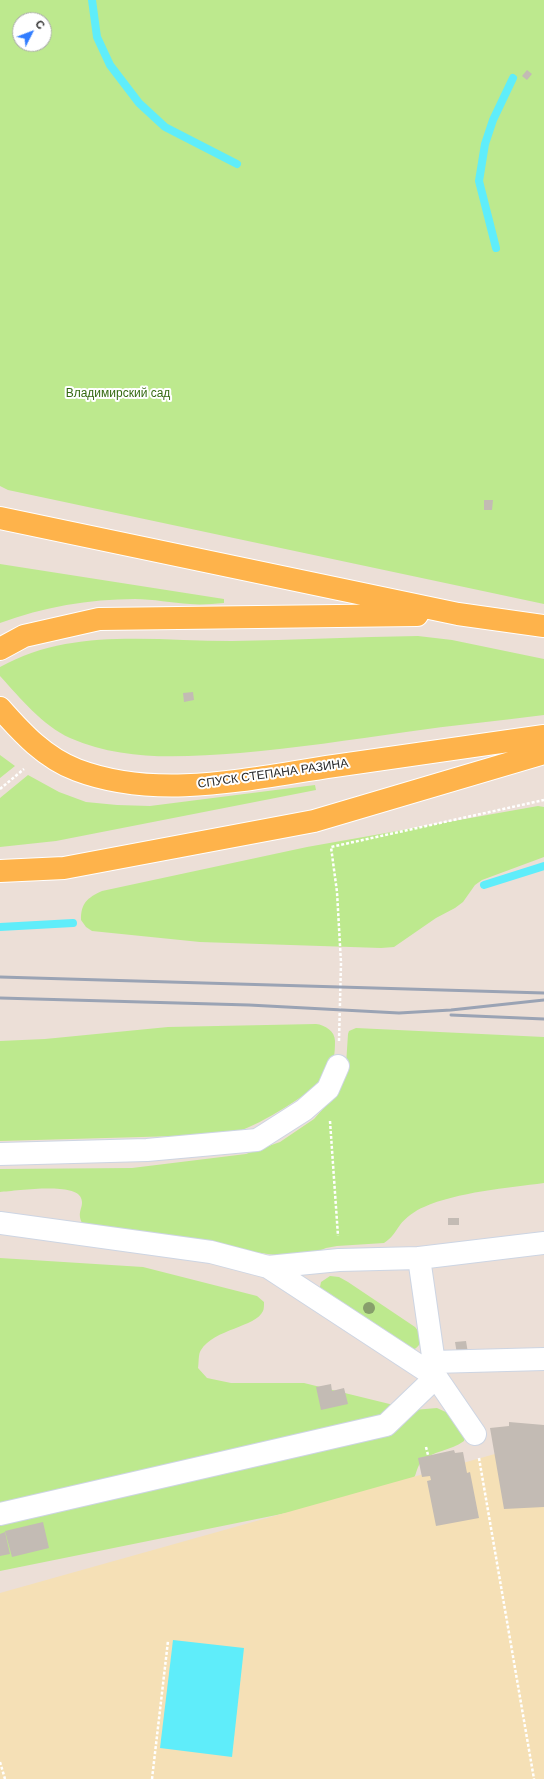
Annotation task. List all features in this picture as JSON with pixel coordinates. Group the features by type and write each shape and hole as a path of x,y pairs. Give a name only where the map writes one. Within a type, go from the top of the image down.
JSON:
{"main road":[{"path":"0,518 458,614 544,626"},
{"path":"0,648 24,636 99,619 458,614"},
{"name":"СПУСК СТЕПАНА РАЗИНА","path":"3,712 29,740 41,750 76,770 107,779 148,785 219,783 544,736"},
{"path":"0,871 64,868 314,821 544,753"}],"lane":[{"path":"0,1154 147,1150 257,1140 304,1110 328,1089 338,1066"},
{"path":"0,1223 211,1252 268,1267 434,1369 544,1359"},
{"path":"268,1267 339,1260 419,1258 544,1243"},
{"path":"419,1258 434,1369 475,1434"},
{"path":"0,1514 386,1425 434,1369"}],"path":[{"path":"0,789 24,769"},
{"path":"338,1066 341,963 337,892 331,847 544,800"},
{"path":"328,1089 339,1260"},
{"path":"475,1434 534,1779"},
{"path":"426,1447 428,1455"},
{"path":"152,1779 168,1641"},
{"path":"0,1762 5,1779"}],"green space":[{"name":"Владимирский сад","path":"0,0 544,0 544,604 8,490 0,486"},
{"path":"0,564 224,599 224,603 194,604 135,599 101,600 49,608 0,623"},
{"path":"418,636 452,640 544,659 544,715 440,727 323,744 261,751 197,756 154,756 112,751 91,746 60,733 41,719 0,676 0,667 27,654 55,646 84,641 143,639 232,641"},
{"path":"0,755 15,766 0,778"},
{"path":"28,775 59,792 86,802 117,805 150,806 315,785 316,790 56,841 0,847 0,798"},
{"path":"538,806 544,807 544,857 482,880 475,885 463,902 436,918 394,947 381,948 200,942 92,931 86,927 81,920 82,909 86,902 92,896 102,891 307,847"},
{"path":"316,1024 329,1029 335,1037 334,1059 329,1072 320,1083 298,1099 248,1128 229,1133 212,1135 0,1141 0,1041 45,1039 168,1027"},
{"path":"356,1028 544,1037 544,1183 467,1194 421,1208 402,1222 391,1237 384,1243 337,1246 326,1248 311,1254 289,1257 99,1230 83,1225 80,1216 82,1204 81,1198 76,1193 68,1190 31,1189 0,1192 0,1169 132,1168 246,1154 280,1142 314,1119 337,1093 346,1065 348,1034 349,1031"},
{"path":"0,1258 143,1267 257,1296 264,1302 263,1310 259,1316 244,1325 215,1337 201,1350 198,1368 207,1378 231,1383 304,1383 414,1410 437,1408 450,1414 465,1435 464,1441 454,1447 427,1457 419,1465 413,1480 400,1490 0,1571"},
{"path":"330,1276 339,1277 348,1282 415,1327 421,1340 419,1346 412,1350 322,1292 320,1287 321,1282"}],"sand":[{"path":"544,1450 544,1779 0,1779 0,1593 502,1452"}],"water":[{"path":"173,1640 244,1648 232,1757 160,1748"}],"building":[{"path":"527,70 532,74 527,80 522,76"},
{"path":"484,500 493,500 492,510 484,510"},
{"path":"193,692 194,700 184,702 183,693"},
{"path":"448,1218 459,1218 459,1225 448,1225"},
{"path":"466,1341 468,1353 457,1354 455,1342"},
{"path":"331,1384 332,1391 344,1388 348,1404 321,1410 316,1387"},
{"path":"509,1422 544,1425 544,1507 504,1509 490,1428 509,1426"},
{"path":"454,1450 455,1453 463,1452 467,1473 470,1472 479,1518 436,1526 427,1481 431,1480 430,1476 422,1477 418,1458"},
{"path":"43,1522 49,1548 12,1557 5,1531"},
{"path":"5,1532 10,1554 0,1556 0,1534"}],"waterway":[{"path":"92,0 97,37 110,65 139,103 165,127 237,164"},
{"path":"496,248 479,181 485,144 493,120 513,78"},
{"path":"484,885 544,866"},
{"path":"0,927 73,923"}],"railway":[{"path":"0,977 544,993"},
{"path":"0,998 249,1005 399,1013 451,1010 544,1000"},
{"path":"451,1015 544,1019"}]}
